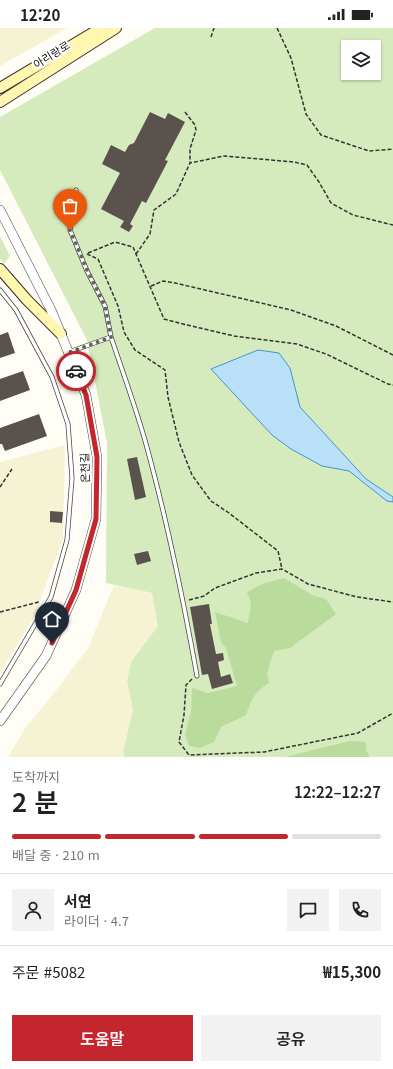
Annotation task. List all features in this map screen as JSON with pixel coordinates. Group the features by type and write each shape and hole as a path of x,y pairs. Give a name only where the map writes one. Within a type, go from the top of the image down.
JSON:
{"main road":[{"name":"아리랑로","path":"0,88 100,28"},
{"name":"아리랑로","path":"0,102 116,28"},
{"path":"0,269 27,300 61,334"}],"street":[{"name":"온천길","path":"0,210 51,310 86,395 97,457 96,519 76,590 46,656 0,721"}],"lane":[{"path":"76,190 70,230 105,306 111,337 146,443 169,533 197,676"},
{"path":"0,290 16,310 52,377 68,424 72,478 67,540 51,597 0,684"},
{"path":"68,353 111,337"}],"path":[{"path":"211,37 214,28"},
{"path":"278,28 291,58 306,114 321,135 369,151 393,149"},
{"path":"136,254 150,234 154,210 176,194 190,163 190,149 196,130 195,124 185,112"},
{"path":"190,163 224,156 294,162 307,165 331,203 353,215 393,225"},
{"path":"87,254 114,242 133,248 164,319 234,336 297,344 326,354 393,385"},
{"path":"78,250 98,259 118,306 124,332 135,350 165,370 168,397 180,442 192,475 211,501 230,513 278,551 282,569"},
{"path":"150,286 163,281 175,283 291,310 336,326 393,355"},
{"path":"0,487 12,469"},
{"path":"183,601 204,596 215,588 256,573 282,569 308,584 357,597 393,602"},
{"path":"0,612 39,602"},
{"path":"189,755 179,742 184,715 186,684 197,676"},
{"path":"187,757 189,755 264,752 358,733 393,713"}],"shaded area":[{"path":"0,28 67,28 0,66"},
{"path":"65,445 63,538 35,615 0,673 0,462"},
{"path":"114,585 152,593 159,626 131,662 127,681 133,710 123,750 124,757 8,757 26,727 55,692 88,648"}],"green space":[{"path":"155,28 393,28 393,757 124,757 123,751 133,710 127,681 131,662 158,626 152,593 106,583 107,443 87,340 0,170 0,117"},
{"path":"0,236 10,256 4,264 0,259"},
{"path":"284,578 314,596 326,599 336,614 290,648 274,651 267,673 269,683 254,696 246,715 221,727 214,742 200,748 189,746 185,734 191,712 192,688 208,693 237,686 226,648 221,642 215,612 248,623 251,603 247,592 262,584"},
{"path":"350,741 366,742 366,750 370,757 285,757"}],"water":[{"path":"258,350 279,353 290,368 300,407 366,479 393,497 393,502 387,501 349,471 322,466 291,449 272,435 211,369"}],"building":[{"path":"150,112 165,119 168,113 185,122 165,160 168,161 146,203 142,201 130,224 133,226 129,232 120,227 124,221 101,209 120,173 102,164 111,145 125,152 129,145 134,143"},
{"path":"8,332 15,353 0,358 0,335"},
{"path":"23,371 30,390 0,401 0,379"},
{"path":"39,414 47,436 5,451 2,444 0,444 0,428"},
{"path":"137,457 146,497 135,500 127,459"},
{"path":"50,511 63,512 62,523 50,522"},
{"path":"148,551 151,561 137,565 134,554"},
{"path":"209,604 212,624 210,624 216,654 223,653 224,660 218,662 221,677 230,674 233,683 212,689 208,674 202,675 190,607"}],"way so far":[{"path":"70,230 87,270 105,306 111,337 68,353 76,371"}],"route":[{"path":"52,643 76,590 96,519 97,457 86,395 76,371"}]}
